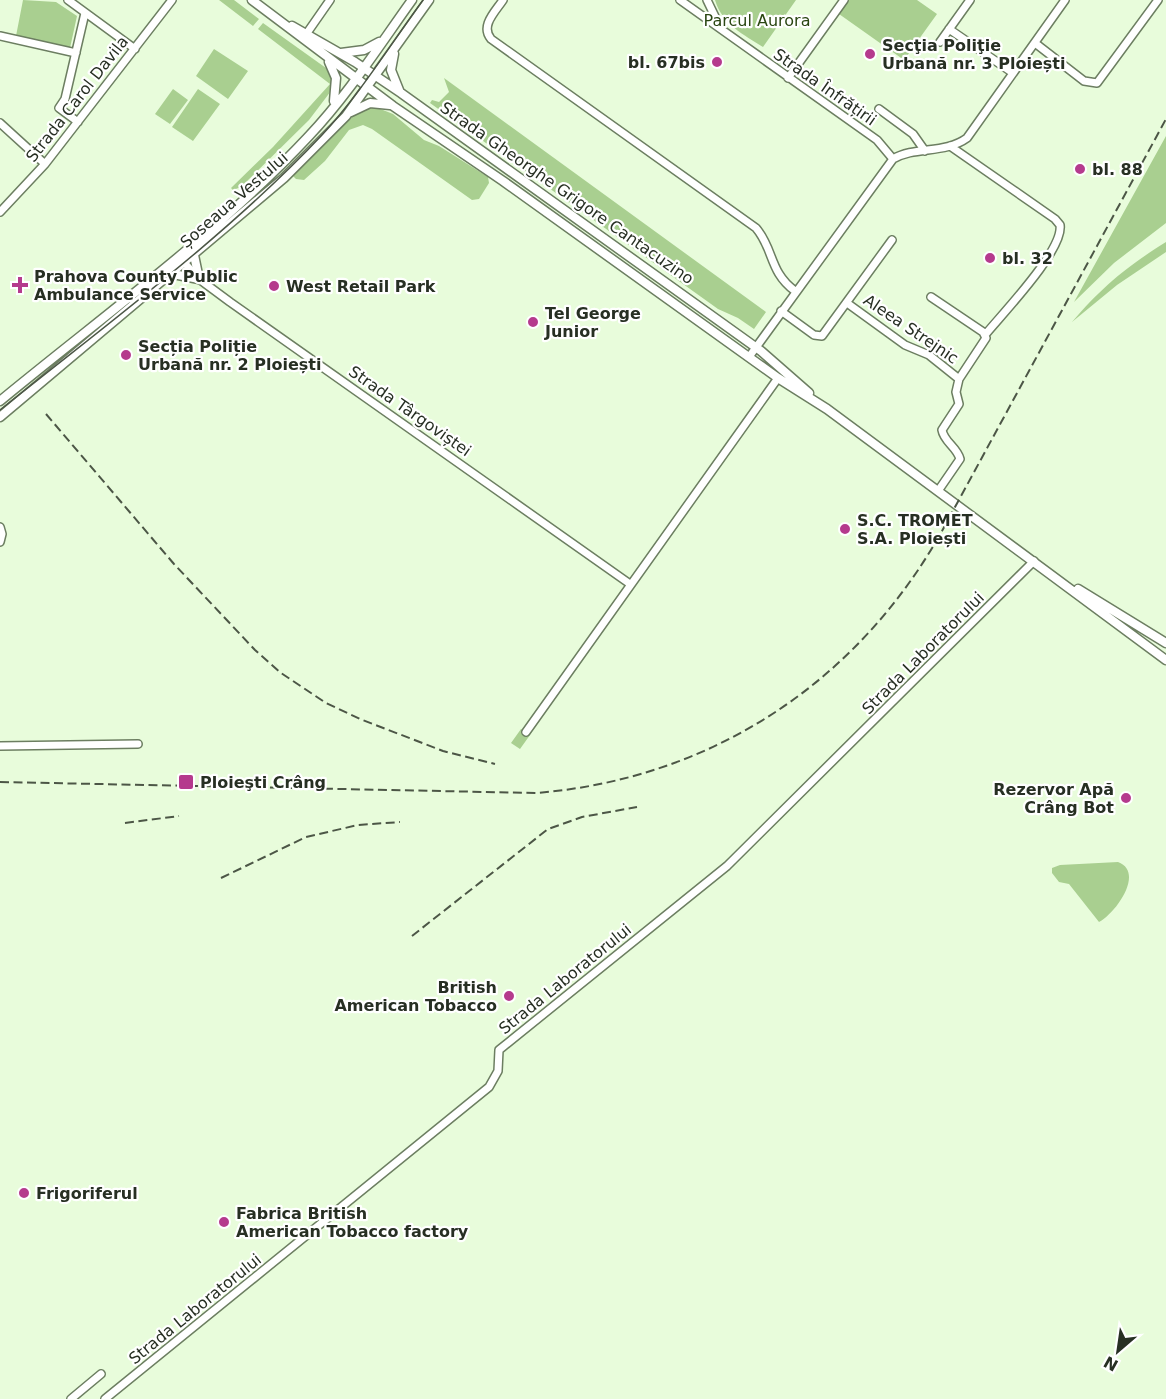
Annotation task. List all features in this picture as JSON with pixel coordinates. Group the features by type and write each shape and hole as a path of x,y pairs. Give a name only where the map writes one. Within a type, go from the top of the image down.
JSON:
{"main road":[{"name":"Strada Gheorghe Grigore Cantacuzino","path":"252,0 367,88 749,357 781,374"},
{"name":"Șoseaua Vestului","path":"0,401 178,256 276,170 332,108 412,0"},
{"name":"Șoseaua Vestului","path":"0,417 284,178 346,116 429,0"},
{"name":"Strada Gheorghe Grigore Cantacuzino","path":"278,19 341,53 401,93 755,347 781,374 826,409 1034,561 1064,582 1166,643"},
{"path":"341,53 364,50 386,36"},
{"path":"398,45 391,70 401,93"},
{"path":"328,59 336,78 332,108"},
{"path":"346,116 370,103 393,106"},
{"path":"172,274 199,279 195,255"},
{"name":"Strada Gheorghe Grigore Cantacuzino","path":"1064,582 1089,604 1166,660"}],"street":[{"path":"68,0 135,49"},
{"name":"Strada Carol Davila","path":"0,212 45,164 172,0"},
{"path":"307,33 330,0"},
{"path":"503,0 487,24 486,32 491,39 756,228 764,239 776,273 795,291"},
{"name":"Strada Înfrățirii","path":"680,0 877,140 893,159"},
{"path":"706,0 725,33"},
{"path":"788,78 844,0"},
{"path":"940,42 970,0"},
{"path":"749,357 893,159 904,154 950,146 967,138 1065,0"},
{"path":"1035,42 1084,81 1097,83 1158,0"},
{"path":"78,122 59,108 65,99 85,12"},
{"path":"949,29 1014,73"},
{"path":"0,36 76,53"},
{"path":"879,109 914,134 925,151"},
{"path":"0,123 45,164"},
{"name":"Aleea Strejnic","path":"938,491 960,459 942,433 958,404 956,392 959,379 983,345 985,335 1020,296 1059,239 1060,225 1055,219 950,146"},
{"name":"Aleea Strejnic","path":"781,311 818,337 824,334 892,240"},
{"name":"Strada Târgoviștei","path":"178,256 199,279 630,584"},
{"path":"932,297 985,335"},
{"name":"Aleea Strejnic","path":"847,303 904,345 929,356 959,379"},
{"path":"526,732 781,374"},
{"path":"0,527 2,534 0,542"},
{"name":"Strada Laboratorului","path":"105,1399 489,1087 498,1071 499,1050 727,866 1034,561"},
{"path":"0,746 138,744"},
{"path":"72,1399 101,1374"}],"green space":[{"path":"23,0 56,2 77,16 70,48 16,36"},
{"path":"219,0 234,0 259,19 253,26"},
{"name":"Parcul Aurora","path":"715,0 796,0 763,47 728,22"},
{"path":"848,0 917,0 937,14 904,60 839,14"},
{"path":"263,23 326,68 333,82 331,91 309,120 241,187 233,190 231,188 273,147 330,84 258,29"},
{"path":"214,49 248,71 228,99 196,76"},
{"path":"444,78 766,312 754,329 738,318 718,309 430,103 432,100 439,102 449,92"},
{"path":"173,89 188,100 170,124 155,114"},
{"path":"198,89 220,104 193,141 172,127"},
{"path":"373,106 393,114 424,140 439,146 488,177 489,183 479,199 472,200 372,129 363,125 349,130 325,161 304,180 293,176 355,114"},
{"path":"1166,136 1166,223 1114,263 1074,302"},
{"path":"1166,242 1166,252 1117,285 1072,322 1115,278"},
{"path":"521,729 530,735 520,749 511,743"},
{"path":"1118,862 1126,867 1129,874 1128,883 1120,902 1099,922 1069,884 1059,882 1052,873 1052,868 1060,865"}],"tram line":[{"path":"0,410 166,278 286,172 349,103 423,0"}],"railway":[{"path":"0,782 536,793 600,784 661,768 719,744 773,714 822,677 867,634 907,585 942,531 1166,119"},
{"path":"46,414 174,564 255,650 281,673 326,703 360,719 443,751 495,764"},
{"path":"412,936 548,829 582,817 637,807"},
{"path":"125,823 179,816"},
{"path":"221,878 306,837 358,825 400,822"}],"place":[{"name":"Secţia Poliţie Urbană nr. 3 Ploiești","path":"870,54"},
{"name":"bl. 67bis","path":"717,62"},
{"name":"bl. 88","path":"1080,169"},
{"name":"bl. 32","path":"990,258"},
{"name":"Prahova County Public Ambulance Service","path":"20,285"},
{"name":"West Retail Park","path":"274,286"},
{"name":"Tel George Junior","path":"533,322"},
{"name":"Secția Poliție Urbană nr. 2 Ploiești","path":"126,355"},
{"name":"S.C. TROMET S.A. Ploiești","path":"845,529"},
{"name":"Ploieşti Crâng","path":"186,782"},
{"name":"Rezervor Apă Crâng Bot","path":"1126,798"},
{"name":"British American Tobacco","path":"509,996"},
{"name":"Frigoriferul","path":"24,1193"},
{"name":"Fabrica British American Tobacco factory","path":"224,1222"}]}
